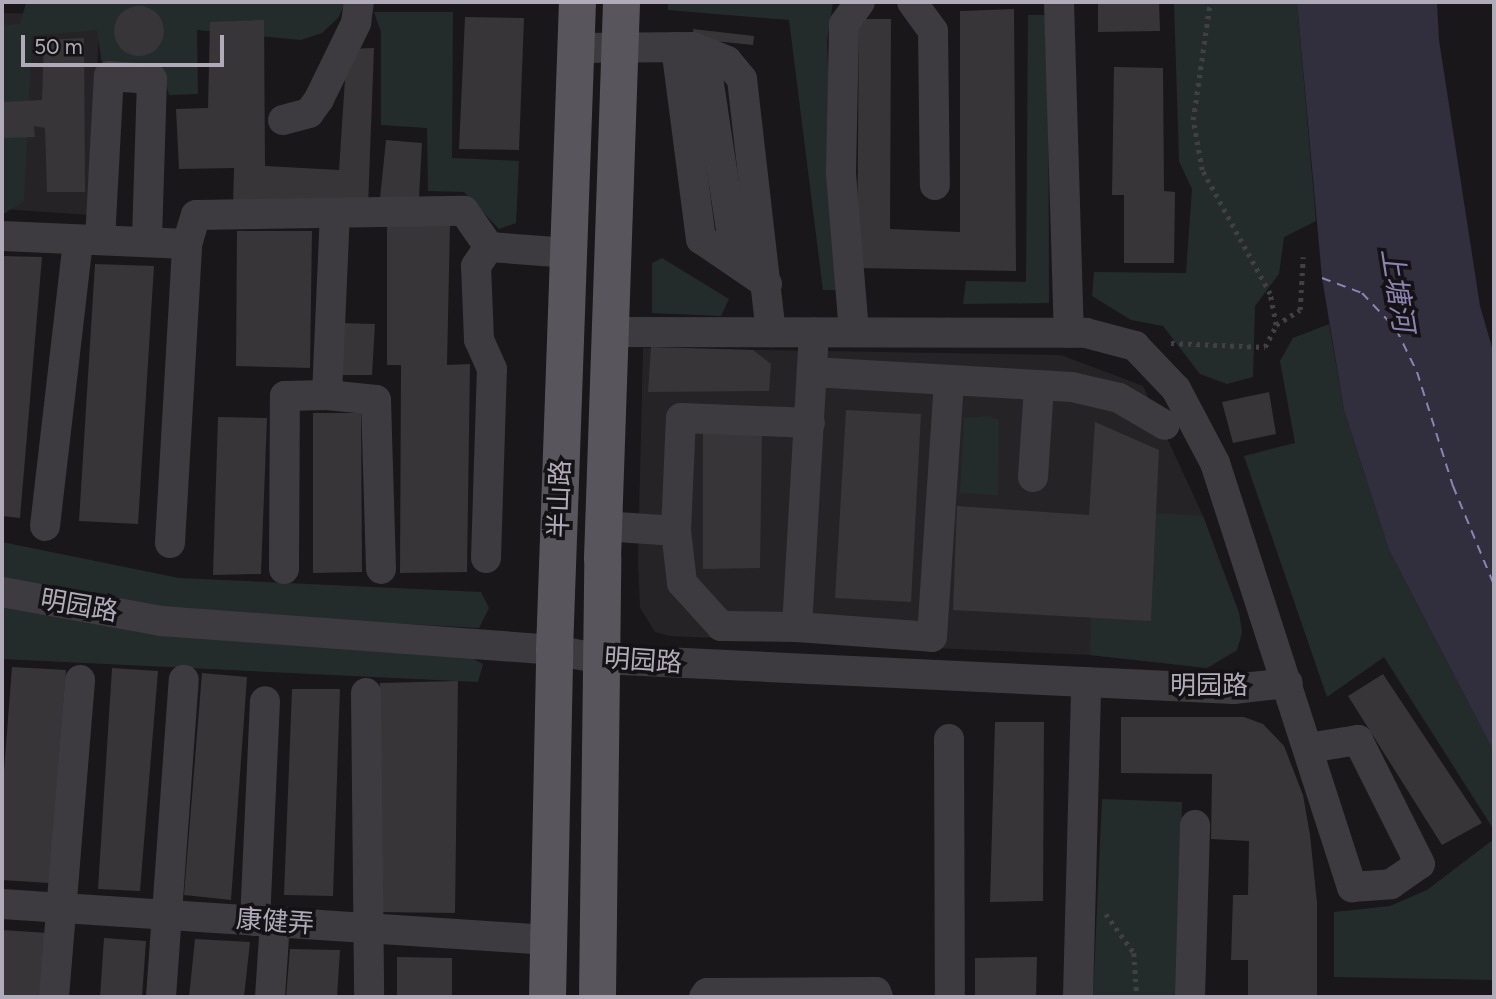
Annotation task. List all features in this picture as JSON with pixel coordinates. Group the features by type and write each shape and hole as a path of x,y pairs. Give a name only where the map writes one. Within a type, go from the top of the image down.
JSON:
{"main road":[{"name":"半山路","path":"547,997 554,649 577,2"},
{"name":"半山路","path":"597,997 603,526 621,2"}],"street":[{"path":"283,120 309,113 319,99 356,23 359,2"},
{"path":"854,332 841,173 844,24 860,2"},
{"path":"912,2 933,31 935,185"},
{"path":"1059,2 1069,333"},
{"path":"576,48 676,47 705,51 727,61 742,79 771,332"},
{"path":"676,47 701,239 766,284"},
{"path":"705,51 736,263"},
{"path":"46,526 89,240 109,76 152,79 147,242"},
{"path":"170,543 187,244 196,215 464,211 489,247"},
{"path":"327,394 335,213"},
{"path":"2,236 187,244"},
{"path":"489,247 569,253"},
{"path":"486,558 492,369 479,340 476,266 489,247"},
{"path":"611,332 1069,333 1135,346 1176,389 1215,463 1352,887 1391,884 1420,864 1358,740 1308,748"},
{"path":"797,627 814,332"},
{"path":"812,372 1039,386 1119,398 1165,425"},
{"path":"935,675 933,637 948,382"},
{"path":"1033,477 1039,386"},
{"path":"284,569 285,396 327,394 376,400 381,569"},
{"path":"810,423 681,418 676,531 682,583 721,626 797,627 933,637"},
{"path":"603,526 676,531"},
{"name":"明园路","path":"2,592 161,621 554,649 601,659 1233,689 1288,683"},
{"path":"54,997 80,680"},
{"path":"161,997 184,680"},
{"path":"1078,997 1086,682"},
{"path":"366,693 365,928 369,997"},
{"path":"265,701 265,921 270,997"},
{"path":"949,739 950,997"},
{"path":"1190,997 1195,825"},
{"name":"康健弄","path":"2,904 548,940"},
{"path":"704,997 707,993 876,992 878,997"}],"path":[{"path":"1210,2 1194,120 1202,170 1270,294 1276,325"},
{"path":"1135,346 1169,343 1265,347 1276,325 1300,310 1303,257"},
{"path":"1082,903 1111,917 1134,953 1137,997"}],"shaded area":[{"path":"668,2 833,2 827,42 837,290 823,290 789,20 668,10"},
{"path":"1174,2 1297,2 1316,221 1284,237 1279,274 1255,306 1253,377 1227,384 1200,374 1163,326 1131,320 1092,296 1094,272 1186,273 1192,189 1179,161"},
{"path":"26,3 345,3 338,18 322,33 301,40 197,30 198,94 169,95 162,70 102,64 97,30 32,36 24,201 2,215 2,25 20,24"},
{"path":"374,12 453,12 452,158 519,161 516,223 499,229 464,192 428,191 427,128 381,125 381,32"},
{"path":"2,13 100,15 89,215 2,209"},
{"path":"1028,15 1048,15 1049,303 963,304 966,281 1026,282"},
{"path":"662,258 729,299 721,316 652,313 652,263"},
{"path":"1329,324 1344,410 1389,550 1494,752 1494,830 1384,657 1327,697 1244,456 1295,443 1280,361 1293,338"},
{"path":"643,348 1061,355 1143,386 1203,516 1239,613 1242,632 1237,650 1207,668 1090,655 670,636 655,632 640,608 638,560"},
{"path":"987,416 999,420 998,495 960,493 964,418"},
{"path":"1156,513 1203,516 1239,613 1242,632 1237,650 1207,668 1090,655 1091,616 1151,620"},
{"path":"2,542 179,578 481,592 489,608 479,628 164,610 2,578"},
{"path":"2,602 466,655 483,664 478,682 2,659"},
{"path":"1102,799 1182,802 1179,997 1093,997"},
{"path":"1494,839 1494,980 1334,977 1334,912 1390,906 1427,890"}],"water":[{"name":"上塘河","path":"1297,2 1437,2 1439,40 1480,306 1494,354 1494,752 1389,550 1344,410 1322,278"}],"building":[{"path":"1098,2 1159,2 1160,31 1098,32"},
{"path":"139,6 157,13 164,31 157,49 139,56 121,49 114,31 121,13"},
{"path":"1014,9 1016,271 857,268 859,19 891,19 890,229 960,232 960,11"},
{"path":"465,17 524,18 519,150 459,149"},
{"path":"264,20 265,166 339,170 347,49 374,48 368,206 233,206 234,168 179,169 176,109 208,108 210,22"},
{"path":"693,29 754,36 753,45 694,39"},
{"path":"84,38 85,192 47,192 45,128 34,126 35,137 4,138 4,102 42,100 44,40"},
{"path":"1114,67 1163,68 1164,191 1175,192 1174,263 1124,263 1124,195 1112,195"},
{"path":"386,140 422,143 419,197 380,198"},
{"path":"387,224 450,224 447,365 470,364 467,572 400,573 401,365 387,365"},
{"path":"237,231 312,231 310,368 236,366"},
{"path":"2,256 42,257 20,518 2,516"},
{"path":"95,264 154,266 138,524 79,521"},
{"path":"342,323 375,324 372,375 341,375"},
{"path":"651,347 753,350 771,364 769,391 648,392"},
{"path":"1269,392 1276,434 1233,443 1222,402"},
{"path":"846,410 921,414 911,602 835,598"},
{"path":"313,413 361,413 362,572 313,573"},
{"path":"218,417 267,418 261,574 213,575"},
{"path":"1095,422 1159,450 1151,621 953,610 957,506 1089,515"},
{"path":"703,431 762,432 760,568 703,569"},
{"path":"12,667 66,670 49,883 2,880 2,796"},
{"path":"112,668 158,671 140,891 98,889"},
{"path":"202,673 247,677 231,900 184,895"},
{"path":"1383,674 1482,823 1442,845 1348,696"},
{"path":"458,681 455,913 375,912 380,683"},
{"path":"292,689 340,689 333,896 284,895"},
{"path":"1121,717 1244,717 1263,724 1284,746 1303,795 1310,835 1317,903 1317,997 1248,997 1248,960 1231,960 1233,895 1248,895 1249,841 1211,839 1212,774 1121,773"},
{"path":"995,722 1044,722 1043,901 990,902"},
{"path":"2,930 49,933 42,997 2,997"},
{"path":"104,938 146,941 142,997 100,997"},
{"path":"195,939 250,942 244,997 189,997"},
{"path":"290,949 340,950 337,997 286,997"},
{"path":"397,957 452,958 452,997 397,997"},
{"path":"1037,957 1036,997 975,997 975,958"}],"ferry route":[{"path":"1322,278 1362,293 1396,329 1417,372 1453,486 1494,585"}]}
